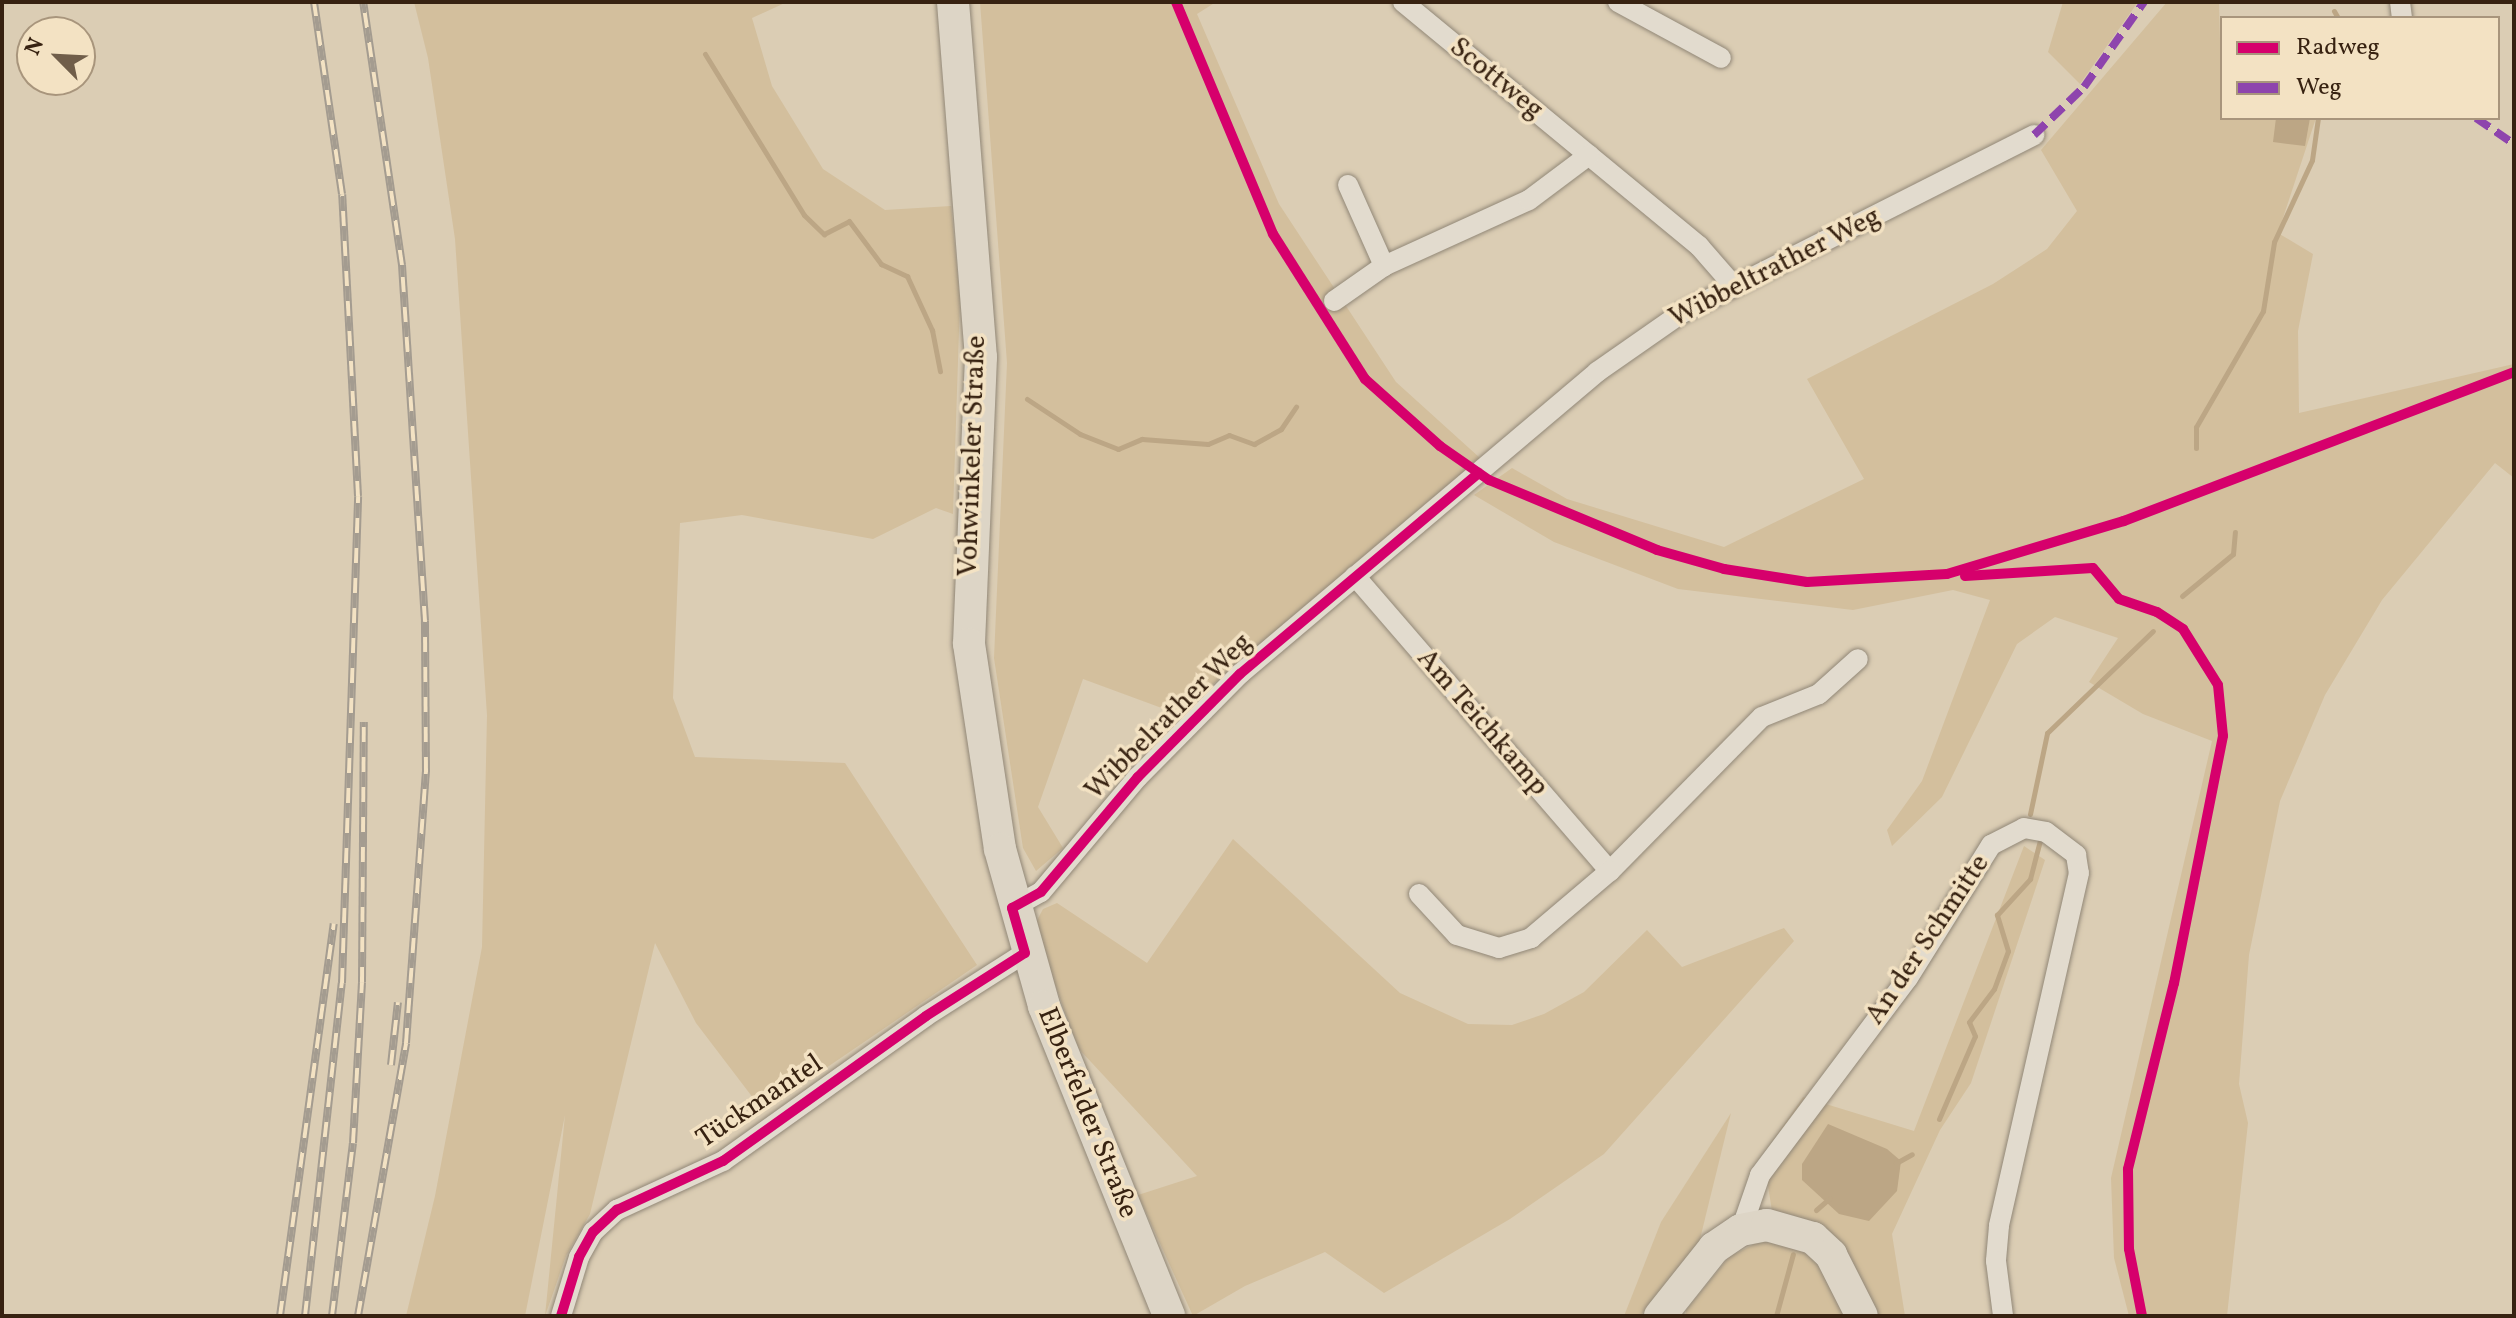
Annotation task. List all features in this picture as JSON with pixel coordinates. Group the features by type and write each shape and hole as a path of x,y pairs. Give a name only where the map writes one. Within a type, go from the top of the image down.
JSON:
{"main road":[{"name":"Vohwinkeler Straße","path":"953,2 981,357 969,644 1012,908"},
{"name":"Elberfelder Straße","path":"1012,908 1025,953 1169,1316"},
{"path":"1660,1316 1714,1248 1741,1230 1767,1225 1813,1238 1848,1281 1862,1316"}],"street":[{"name":"Scottweg","path":"1403,2 1699,246 1733,285"},
{"path":"1618,2 1721,58"},
{"name":"Wibbeltrather Weg","path":"1497,458 1597,372 1680,314 2034,135"},
{"path":"1334,301 1384,266 1518,206 1589,155"},
{"path":"1348,185 1384,266"},
{"name":"Wibbelrather Weg","path":"1012,908 1041,892 1138,777 1240,674 1497,458"},
{"name":"Am Teichkamp","path":"1355,576 1610,871"},
{"path":"1419,894 1457,935 1507,947 1531,938 1610,871 1762,717 1819,694 1858,659"},
{"name":"An der Schmitte","path":"1741,1230 1760,1175 1908,978 1991,845 2024,828 2046,832 2076,855 2079,873 1999,1226 1996,1261 2003,1316"},
{"name":"Tückmantel","path":"561,1316 579,1257 593,1232 617,1210 723,1161 926,1016 1025,953"}],"shaded area":[{"path":"414,2 787,2 752,18 772,86 823,169 885,210 951,206 960,299 953,514 936,508 873,539 742,515 680,523 673,698 695,757 845,763 977,965 763,1111 696,1023 655,943 590,1214 566,1256 545,1316 565,1115 525,1316 406,1316 435,1196 482,947 487,715 455,239 428,58"},
{"path":"980,2 1216,2 1197,14 1279,204 1396,382 1480,458 1178,714 1083,679 1038,807 1063,848 1036,871 1023,848 994,658 1007,363"},
{"path":"2063,2 2138,2 2080,84 2048,52"},
{"path":"2167,2 2219,2 2220,120 2315,120 2278,233 2313,254 2298,331 2299,413 2514,364 2514,478 2495,463 2382,600 2325,695 2280,801 2249,955 2239,1084 2248,1123 2227,1316 2129,1316 2114,1258 2111,1178 2212,741 2143,714 2089,682 2118,638 2055,617 2017,644 1942,797 1892,846 1887,830 1922,781 1990,600 1953,590 1853,610 1678,589 1554,542 1474,495 1512,468 1567,499 1724,547 1864,479 1807,379 1993,284 2047,249 2077,211 2041,150"},
{"path":"2276,120 2310,120 2305,146 2273,142"},
{"path":"1233,839 1400,993 1468,1024 1512,1025 1544,1014 1584,992 1647,930 1682,967 1784,928 1794,941 1604,1154 1510,1219 1384,1293 1325,1252 1245,1286 1193,1316 1138,1195 1197,1176 1078,1048 1034,926 1043,909 1057,903 1147,963"},
{"path":"2024,846 2045,860 1971,1083 1940,1130 1892,1234 1905,1316 1686,1316 1686,1310 1729,1257 1764,1239 1777,1243 1763,1154 1803,1097 1914,1131"},
{"path":"1731,1113 1699,1243 1640,1316 1624,1316 1661,1222"},
{"path":"1828,1124 1887,1149 1901,1161 1897,1191 1869,1221 1839,1214 1802,1180 1802,1164"}],"waterway":[{"path":"2334,11 2337,16"},
{"path":"705,54 804,215 824,234 849,221 881,264 907,276 932,330 940,371"},
{"path":"2196,448 2196,427 2263,311 2274,242 2312,160 2318,120"},
{"path":"1027,399 1080,434 1118,449 1142,439 1208,444 1229,435 1254,444 1281,429 1296,407"},
{"path":"2182,596 2233,554 2235,532"},
{"path":"2030,814 2047,733 2153,631"},
{"path":"1939,1119 1975,1036 1969,1022 1994,989 2008,951 1997,915 2030,879 2040,840"},
{"path":"1896,1163 1912,1154"},
{"path":"1816,1210 1830,1198"},
{"path":"1776,1316 1793,1254"}],"railway":[{"path":"305,1316 342,983 358,496 342,194 314,2"},
{"path":"358,1316 406,1043 426,772 425,621 402,265 363,2"},
{"path":"332,1316 353,1143 362,982 364,722"},
{"path":"280,1316 334,924"},
{"path":"391,1065 398,1002"}],"marked path":[{"path":"2034,135 2084,87 2144,2"},
{"path":"2479,120 2514,144"}],"cycle path":[{"path":"1176,2 1273,234 1365,379 1440,446 1489,480 1657,550 1724,569 1807,582 1947,574 2124,521 2514,372"},
{"path":"561,1316 579,1257 593,1232 617,1210 723,1161 926,1016 1025,953 1012,908 1041,892 1138,777 1240,674 1479,473"},
{"path":"1965,576 2093,568 2119,599 2157,612 2183,629 2218,685 2223,736 2174,983 2128,1169 2129,1249 2142,1316"}]}
